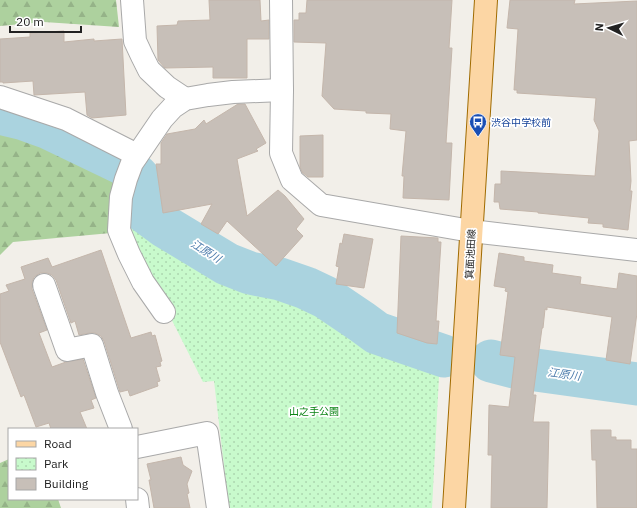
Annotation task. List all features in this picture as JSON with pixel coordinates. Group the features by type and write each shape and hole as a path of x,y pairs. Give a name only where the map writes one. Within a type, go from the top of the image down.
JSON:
{"main road":[{"name":"箕面池田線","path":"454,508 486,0"}],"street":[{"path":"132,0 135,41 149,70 167,87 185,99"},
{"path":"281,0 281,153 292,180 321,205 471,231 637,250"},
{"path":"164,312 143,282 119,230 121,197 132,166 162,119 173,107 185,99 227,93 282,90"},
{"path":"0,97 66,119 132,166"},
{"path":"44,285 67,350 92,345 107,393 121,428"},
{"path":"138,447 208,433 218,508"}],"green space":[{"path":"0,0 116,0 119,27 44,22 0,26"},
{"path":"0,118 137,170 111,233 13,242 0,255"},
{"name":"山之手公園","path":"134,186 138,210 151,222 226,270 272,280 307,291 381,339 440,358 432,508 229,508 214,381 203,382 133,243 129,223 130,200"},
{"path":"8,459 8,500 58,500 61,508 0,508 0,463"}],"building":[{"path":"209,0 260,0 261,21 269,20 269,39 247,39 247,78 213,78 213,67 165,68 158,60 157,26 177,25 178,21 210,20"},
{"path":"307,0 452,0 449,48 452,48 446,143 452,143 449,200 403,198 404,176 402,176 406,131 390,129 391,114 334,109 322,96 326,43 294,42 294,20 299,20 299,13 306,13"},
{"path":"510,0 575,0 574,4 637,1 637,140 629,141 630,191 632,191 628,230 603,227 603,224 588,223 589,218 500,209 499,202 494,202 495,184 501,184 501,171 595,176 599,131 594,120 596,98 517,93 517,90 514,90 518,29 507,28"},
{"path":"64,31 64,42 94,39 94,41 122,39 126,115 92,118 87,115 85,92 34,95 33,81 0,82 0,39 30,37 30,33"},
{"path":"238,104 245,104 266,143 256,149 258,151 237,159 247,216 278,190 285,196 304,219 296,229 303,236 276,266 227,221 218,234 201,224 212,204 163,213 156,164 161,164 161,143 167,134 195,129 204,120 206,124"},
{"path":"323,135 323,177 308,177 302,172 300,167 300,136"},
{"path":"344,234 373,239 364,288 336,284 339,267 336,266 340,243 342,244"},
{"path":"401,236 438,238 438,242 441,242 436,321 439,321 437,344 427,343 397,333"},
{"path":"101,250 131,338 151,332 152,336 155,335 162,361 160,362 161,366 156,367 160,381 157,382 158,386 130,396 128,390 120,392 104,341 101,336 95,333 79,335 75,321 71,323 56,280 52,275 47,273 40,273 34,277 32,289 47,330 39,333 52,367 66,362 83,359 96,398 91,400 94,408 80,412 87,428 51,428 49,423 36,427 24,395 21,397 0,342 0,294 9,291 6,285 25,279 21,267 48,258 52,267"},
{"path":"499,253 524,257 524,261 553,265 552,273 581,277 580,284 617,289 619,273 637,276 637,313 630,364 606,360 612,317 547,307 547,310 545,309 533,395 536,395 533,422 549,422 547,508 491,508 492,455 488,455 489,405 509,407 515,357 500,355 508,292 505,291 506,288 494,286"},
{"path":"591,430 611,430 611,437 616,437 616,440 631,440 631,449 637,449 637,508 597,508 596,460 592,460"},
{"path":"181,457 183,465 192,471 187,484 189,493 187,494 190,508 154,508 149,480 151,480 147,464"}],"waterway":[{"name":"江原川","path":"0,113 24,119 49,128 124,164 138,177 140,202 145,212 164,226 227,264 250,273 280,279 306,288 325,297 377,333 444,356"},
{"name":"江原川","path":"491,361 514,367 637,384"}],"place":[{"name":"渋谷中学校前","path":"478,137"}]}
